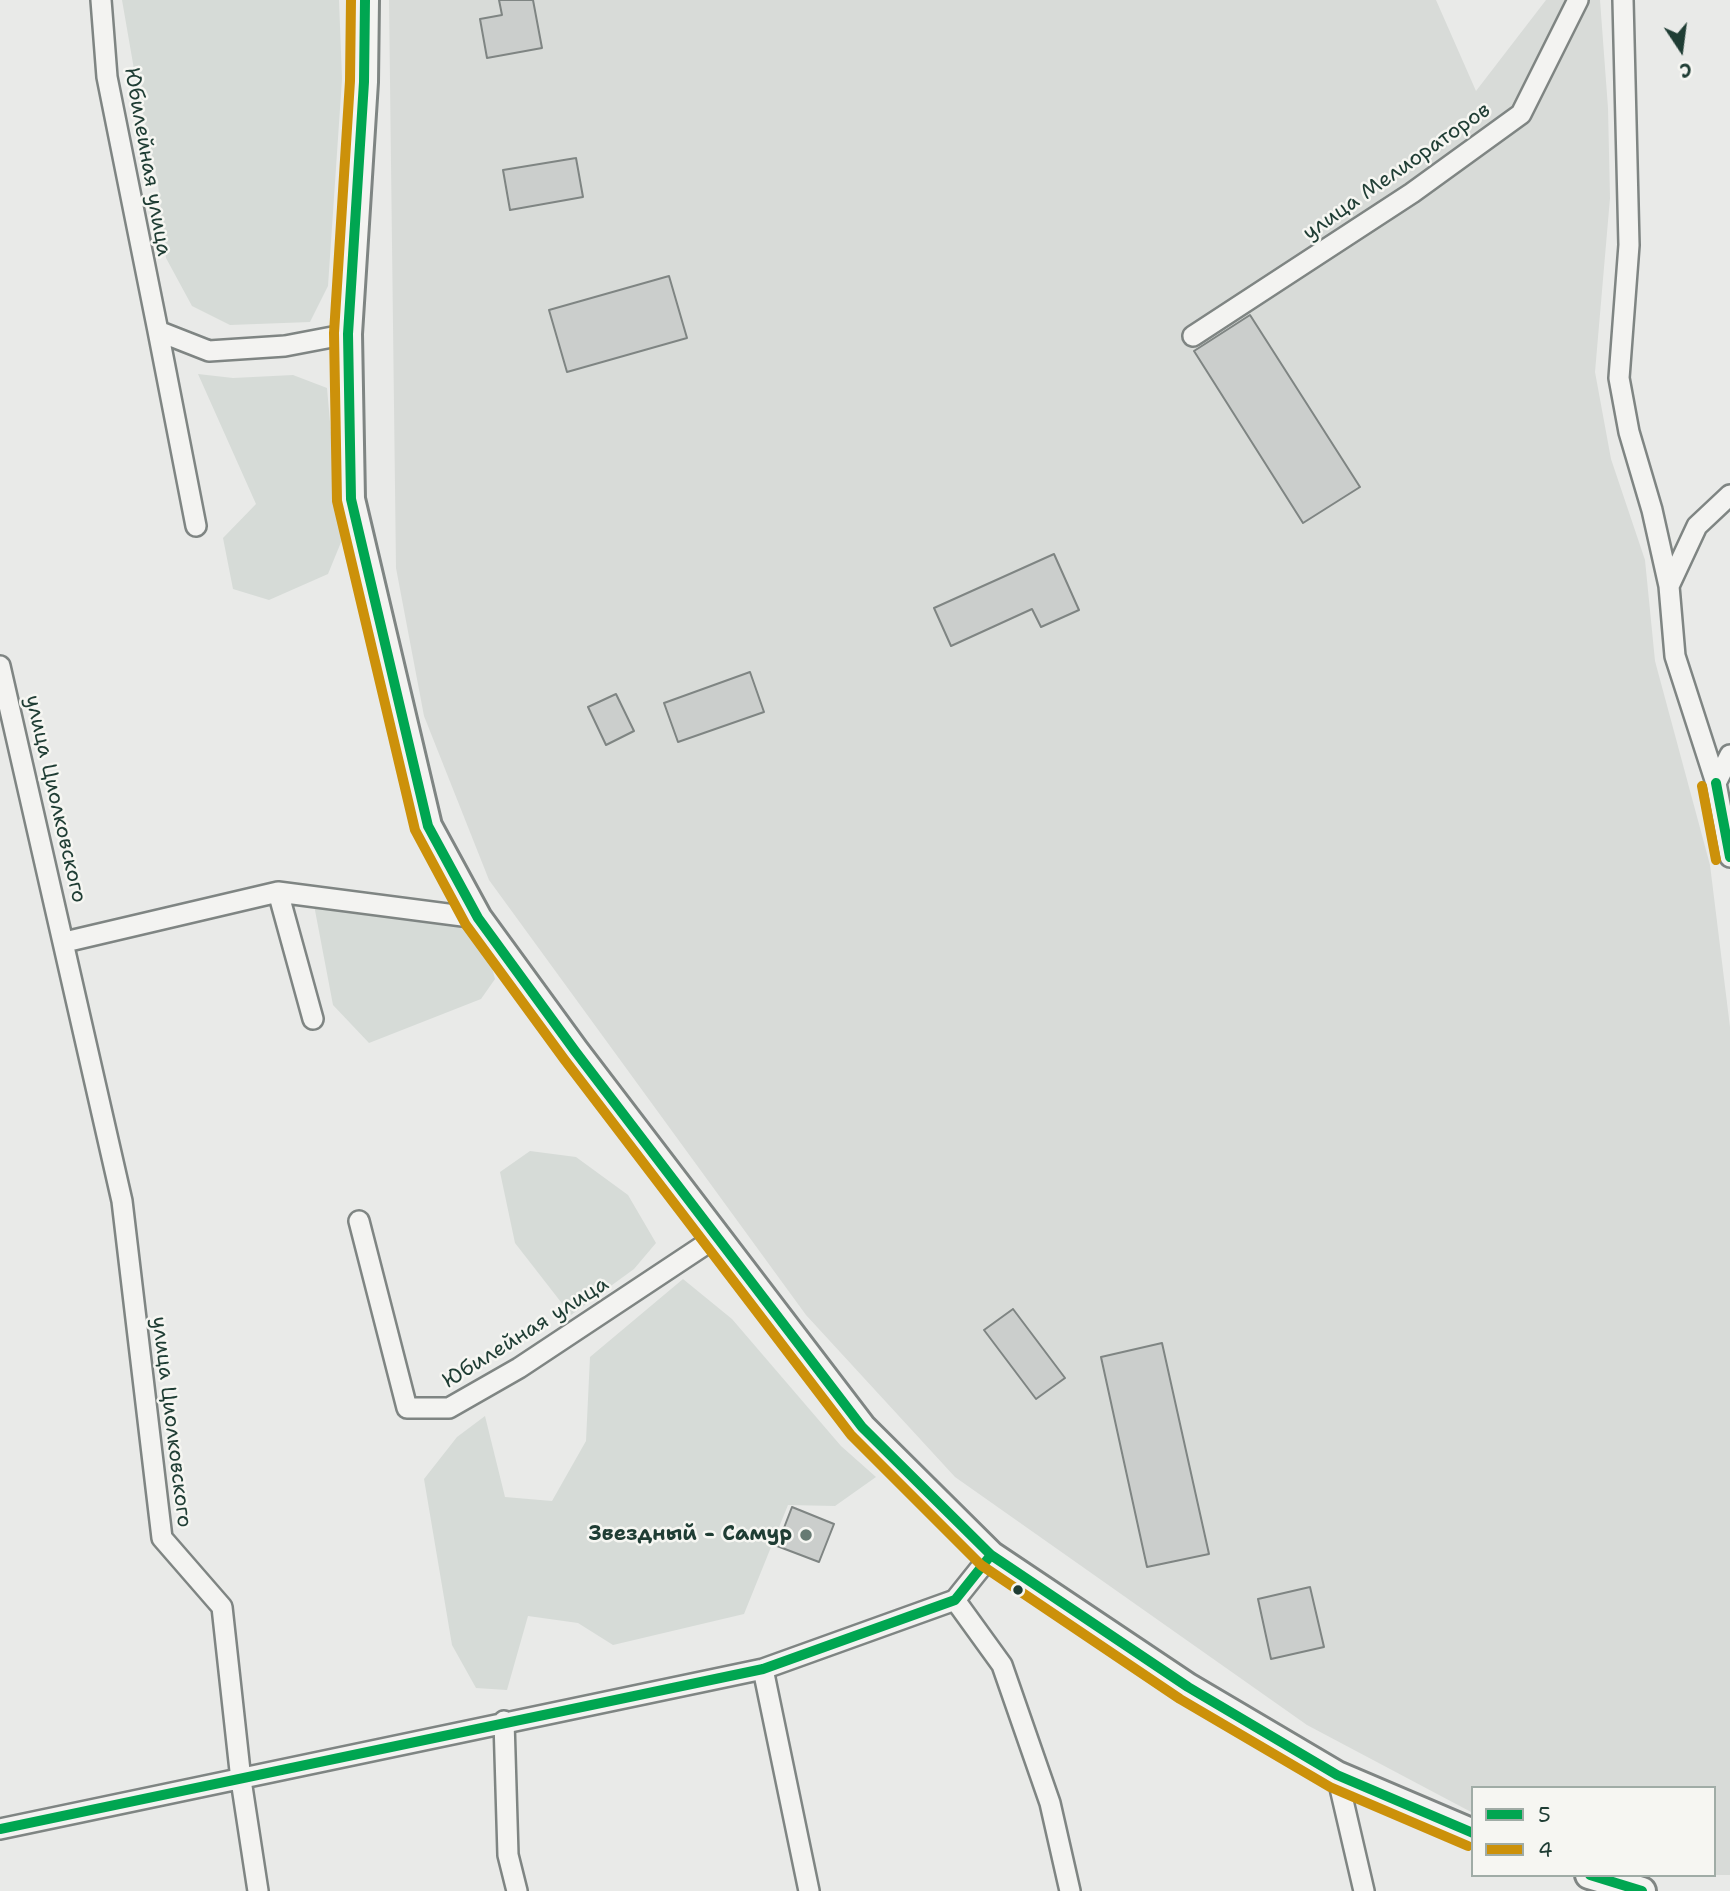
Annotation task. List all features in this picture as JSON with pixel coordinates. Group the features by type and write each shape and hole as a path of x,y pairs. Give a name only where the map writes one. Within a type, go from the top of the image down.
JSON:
{"main road":[{"path":"365,0 348,334 351,499 428,826 478,918 862,1427 991,1555 1188,1687 1337,1775 1471,1832"},
{"path":"1596,1877 1642,1891"}],"street":[{"name":"Юбилейная улица","path":"101,0 107,77 196,526"},
{"name":"улица Мелиораторов","path":"1193,336 1412,193 1521,114 1578,0"},
{"path":"1623,0 1629,245 1619,377 1629,432 1652,510 1669,586 1675,656 1716,783 1730,857"},
{"path":"158,331 209,351 285,346 348,334"},
{"path":"1669,586 1697,526 1730,495"},
{"name":"улица Циолковского","path":"0,666 122,1201 162,1538 222,1607 241,1780 258,1891"},
{"path":"1716,783 1730,755"},
{"path":"278,892 313,1019"},
{"path":"65,942 278,892 478,918"},
{"name":"Юбилейная улица","path":"359,1221 407,1408 449,1408 519,1368 718,1236"},
{"path":"0,1829 241,1780 504,1721 763,1669 956,1600 991,1555"},
{"path":"956,1600 1002,1665 1050,1804 1070,1891"},
{"path":"763,1669 809,1891"},
{"path":"504,1721 508,1855 517,1891"},
{"path":"1337,1775 1364,1891"}],"shaded area":[{"path":"122,0 339,0 342,79 328,286 310,322 230,325 192,306 166,258 158,184"},
{"path":"389,0 1436,0 1476,91 1546,0 1600,0 1608,108 1610,198 1595,372 1611,459 1645,560 1655,661 1710,865 1730,1027 1730,1875 1716,1875 1716,1786 1471,1786 1471,1812 1307,1725 955,1477 806,1315 489,880 424,716 396,568"},
{"path":"198,374 233,378 293,375 327,388 333,456 346,530 328,574 269,600 233,589 223,538 256,504"},
{"path":"377,894 451,903 485,942 495,979 481,999 369,1043 333,1005 314,905"},
{"path":"530,1151 576,1157 628,1195 656,1243 634,1269 571,1315 515,1243 500,1172"},
{"path":"683,1279 732,1319 841,1446 876,1477 835,1506 788,1505 744,1614 613,1645 578,1623 528,1616 507,1690 476,1688 452,1645 424,1479 457,1437 485,1416 505,1497 552,1501 586,1441 590,1357"}],"building":[{"path":"499,0 533,0 542,48 487,58 480,19 502,15"},
{"path":"576,158 583,197 510,210 503,170"},
{"path":"669,276 687,338 567,372 549,310"},
{"path":"1250,315 1360,487 1303,523 1194,351"},
{"path":"1054,554 1079,610 1041,627 1032,609 951,646 934,608"},
{"path":"750,672 764,712 678,742 664,703"},
{"path":"616,694 634,731 606,745 588,707"},
{"path":"1013,1309 1065,1378 1036,1399 984,1330"},
{"path":"1162,1343 1209,1554 1147,1567 1101,1357"},
{"name":"Звездный - Самур","path":"792,1507 834,1524 819,1562 777,1546"},
{"path":"1310,1587 1324,1647 1271,1659 1258,1599"}],"transit line":[{"name":"4","path":"351,0 350,81 334,333 337,501 415,830 466,925 564,1059 851,1435 981,1565 1180,1699 1330,1787 1468,1846"},
{"name":"5","path":"365,0 364,82 348,334 351,499 428,826 478,918 575,1051 862,1427 991,1555 1188,1687 1337,1775 1471,1832"},
{"name":"5","path":"1716,783 1730,857"},
{"name":"4","path":"1702,786 1716,860"},
{"name":"5","path":"0,1829 763,1669 955,1600 991,1555"},
{"name":"5","path":"1596,1877 1642,1891"}],"place":[{"name":"Звездный - Самур","path":"806,1535"}]}
